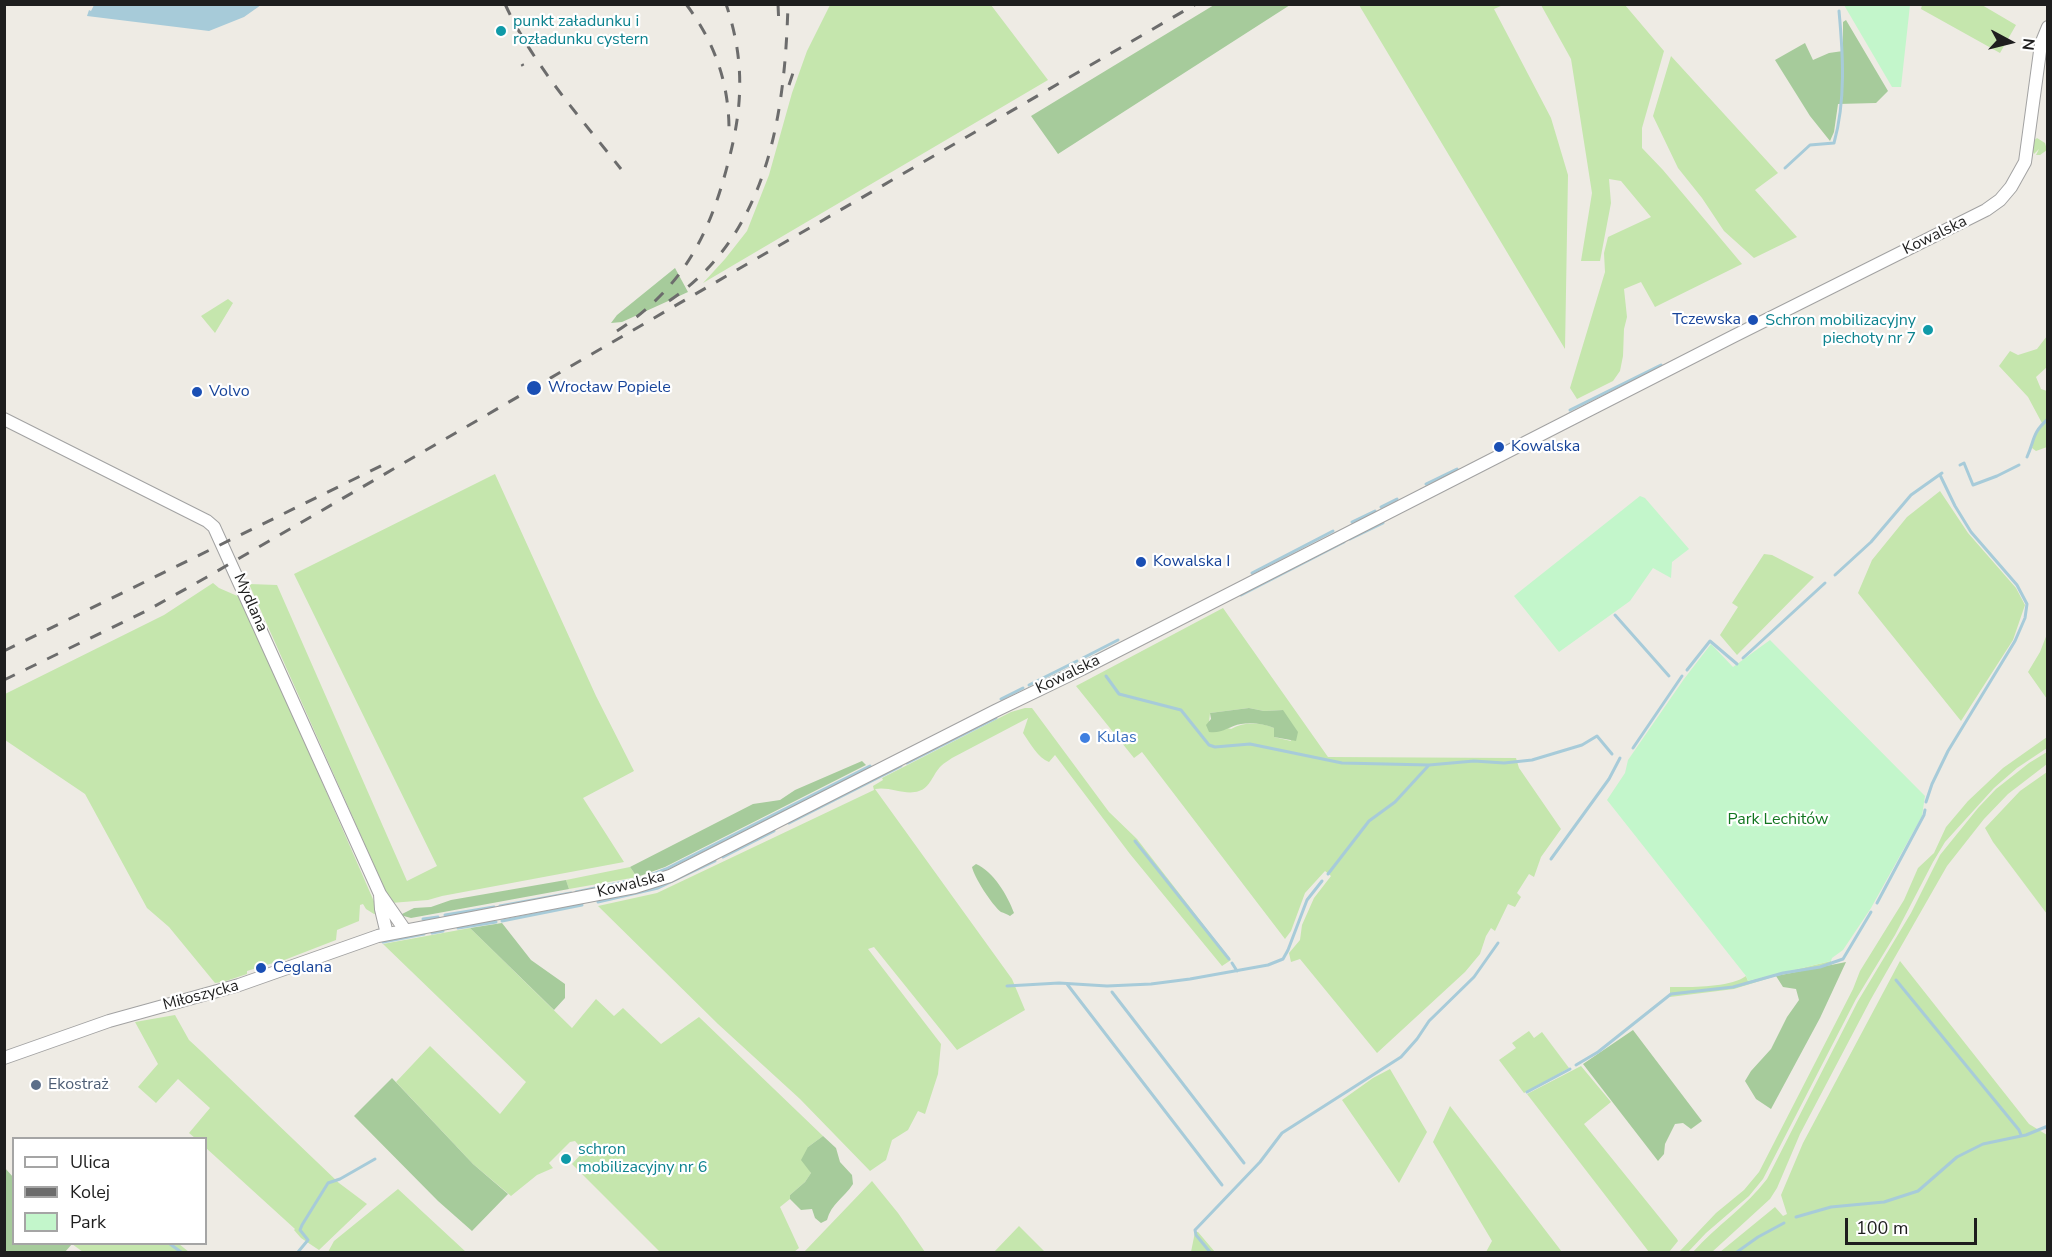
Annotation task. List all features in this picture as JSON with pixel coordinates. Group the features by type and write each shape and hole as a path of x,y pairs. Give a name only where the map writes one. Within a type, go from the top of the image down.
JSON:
{"street":[{"name":"Kowalska","path":"396,932 635,887 670,876 1986,210 2000,200 2011,187 2025,162 2042,44 2048,27"},
{"name":"Mydlana","path":"4,419 207,521 214,527 396,932"},
{"name":"Mydlana","path":"380,894 381,909 396,932"},
{"name":"Miłoszycka","path":"4,1058 109,1021 239,986 359,942 396,932"}],"green space":[{"path":"830,5 991,5 1048,80 703,283 747,231 769,175 792,93 807,51"},
{"path":"1214,5 1290,5 1058,154 1031,116"},
{"path":"1359,5 1503,5 1494,9 1551,118 1568,175 1565,349"},
{"path":"1541,5 1625,5 1664,51 1642,128 1642,148 1742,264 1655,307 1641,282 1624,289 1627,317 1620,371 1613,381 1577,399 1570,388 1605,272 1604,253 1608,237 1651,217 1621,181 1609,179 1611,203 1600,261 1581,261 1592,193 1571,59"},
{"path":"1844,5 1910,5 1901,87 1892,87"},
{"path":"1922,5 1982,5 2016,25 2000,53 1921,9"},
{"path":"1846,20 1888,91 1876,103 1838,104 1834,132 1830,141 1810,116 1775,60 1805,43 1813,60 1829,53 1843,51 1843,22"},
{"path":"1671,56 1778,173 1755,190 1797,237 1754,258 1724,231 1678,168 1653,116"},
{"path":"2037,138 2045,143 2047,150 2040,155 2036,155 2039,149 2034,154 2032,150 2033,141"},
{"path":"675,268 688,292 622,322 611,323 617,315"},
{"path":"228,299 233,303 215,333 201,316"},
{"path":"2047,336 2047,367 2036,377 2041,389 2047,391 2047,447 2036,451 2032,448 2033,438 2043,425 2028,397 1999,366 2010,351 2018,355 2037,349"},
{"path":"495,474 596,696 634,771 583,798 624,862 428,900 391,903 249,584 277,585 407,881 437,866 294,574"},
{"path":"1940,491 1968,533 2016,588 2025,605 2013,640 1961,721 1858,593 1872,560 1907,517"},
{"path":"1640,496 1645,498 1689,549 1672,562 1671,578 1653,568 1630,601 1559,652 1514,596"},
{"path":"1764,554 1772,555 1814,577 1737,655 1720,635 1738,607 1732,603"},
{"path":"213,583 242,598 379,913 374,914 363,904 360,905 359,921 337,930 336,940 274,964 247,971 247,974 215,983 169,927 147,908 85,794 5,740 5,694 164,615"},
{"path":"1223,608 1328,757 1516,758 1519,768 1561,829 1541,857 1534,877 1529,874 1517,893 1521,897 1515,907 1508,904 1495,931 1491,928 1480,954 1465,972 1377,1053 1300,959 1291,962 1289,953 1300,940 1302,925 1314,898 1331,876 1325,871 1305,893 1291,931 1285,939 1142,752 1134,758 1076,686","holes":["1249,708 1264,711 1282,710 1291,741 1274,737 1274,728 1263,725 1247,724 1231,729 1209,723 1210,713"]},
{"path":"2047,634 2047,699 2028,672"},
{"name":"Park Lechitów","path":"1770,640 1925,796 1922,816 1871,908 1843,950 1831,961 1748,981 1607,800 1625,773 1628,760 1711,644 1733,667"},
{"path":"1032,708 1109,812 1137,839 1231,960 1222,966 1130,854 1055,755 1049,762 1038,754 1023,733 1028,718 946,762 923,789 908,792 875,789 1012,979 1025,1010 957,1050 874,947 868,949 941,1044 938,1074 925,1114 918,1111 908,1130 892,1140 886,1160 870,1171 800,1099 718,1024 598,906 657,893 874,790 873,786 883,780 882,778 1011,712"},
{"path":"1249,708 1264,711 1283,710 1298,732 1296,741 1274,737 1274,728 1249,723 1218,732 1209,732 1206,725 1211,719 1210,713"},
{"path":"2047,737 2047,748 2017,768 1994,788 1945,842 1895,935 1856,999 1763,1179 1749,1196 1706,1233 1688,1252 1679,1252 1716,1213 1744,1190 1759,1172 1853,989 1860,971 1904,900 1918,868 1934,853 1946,827 1968,801 2003,768"},
{"path":"2047,752 2047,764 2008,794 1984,819 1947,866 1871,999 1800,1134 1770,1199 1712,1252 1693,1252 1750,1199 1767,1179 1858,1001 1911,913 1940,855 1996,789"},
{"path":"862,761 866,765 665,867 637,877 630,867 753,804 780,800 795,790"},
{"path":"2047,772 2047,914 1985,828 2020,791"},
{"path":"976,864 994,878 1004,892 1014,913 1010,916 1001,912 984,891 972,867"},
{"path":"630,867 637,877 569,889 566,880"},
{"path":"566,880 569,889 411,918 400,915 414,908 431,907 451,900"},
{"path":"502,923 531,960 565,984 565,998 554,1010 470,928"},
{"path":"470,928 572,1028 596,999 614,1016 623,1008 661,1044 699,1017 823,1136 808,1147 808,1167 811,1173 805,1182 790,1195 790,1199 780,1207 799,1248 794,1252 660,1252 572,1164 584,1151 575,1141 570,1142 549,1163 553,1168 537,1175 511,1196 473,1164 396,1082 430,1046 500,1114 526,1082 383,944"},
{"path":"1831,961 1832,965 1776,976 1734,989 1670,997 1670,987 1720,985 1746,976 1748,981"},
{"path":"1900,961 2029,1124 2047,1135 2047,1252 1720,1252 1775,1207 1783,1216 1787,1214 1781,1195 1803,1143"},
{"path":"1846,962 1820,1018 1771,1109 1756,1099 1745,1081 1771,1049 1787,1017 1799,1000 1796,989 1783,987 1776,976"},
{"path":"175,1015 189,1040 339,1183 367,1204 319,1250 301,1238 295,1229 207,1149 207,1137 194,1137 189,1133 210,1108 178,1079 156,1103 138,1087 158,1064 135,1022"},
{"path":"1633,1030 1702,1121 1691,1129 1683,1123 1675,1124 1665,1144 1664,1154 1658,1161 1583,1064"},
{"path":"1529,1031 1534,1038 1542,1032 1569,1068 1524,1093 1499,1060 1516,1048 1512,1043"},
{"path":"1581,1066 1611,1102 1584,1124 1677,1239 1678,1241 1669,1252 1649,1252 1527,1094"},
{"path":"1390,1069 1427,1132 1399,1183 1342,1100"},
{"path":"392,1078 473,1164 508,1194 472,1231 438,1201 354,1116"},
{"path":"1450,1106 1562,1252 1486,1252 1492,1241 1433,1142"},
{"path":"823,1136 836,1148 840,1162 852,1175 853,1184 831,1210 827,1220 821,1223 815,1218 812,1209 801,1210 790,1199 790,1195 805,1182 811,1173 801,1160 808,1147"},
{"path":"5,1168 12,1176 12,1245 71,1245 65,1252 5,1252"},
{"path":"872,1181 925,1252 804,1252"},
{"path":"398,1189 466,1252 328,1252 334,1241"},
{"path":"1019,1226 1045,1252 994,1252"},
{"path":"1195,1232 1198,1232 1215,1252 1191,1252"},
{"path":"73,1245 180,1245 189,1252 83,1252"}],"water":[{"path":"94,4 261,5 244,17 209,31 87,16"}],"waterway":[{"path":"1785,168 1810,145 1834,143 1842,94 1839,11"},
{"path":"1570,410 1661,365"},
{"path":"2027,457 2036,432 2048,419"},
{"path":"1960,465 1964,463 1973,485 2019,465"},
{"path":"1426,484 1457,469"},
{"path":"1835,575 1871,542 1911,495 1942,473"},
{"path":"1926,802 1948,751 2015,641 2025,618 2027,604 2017,585 1971,532 1940,475"},
{"path":"1381,507 1397,499"},
{"path":"1352,522 1375,511"},
{"path":"1350,539 1383,523"},
{"path":"1252,573 1333,531"},
{"path":"1241,595 1344,542"},
{"path":"1743,658 1825,583"},
{"path":"1615,615 1669,676"},
{"path":"1083,658 1118,640"},
{"path":"1687,670 1710,641 1737,664"},
{"path":"1029,685 1077,661"},
{"path":"1106,676 1119,694 1181,710 1209,745 1215,747 1250,744 1342,763 1429,765 1474,761 1504,763 1532,760 1582,745 1597,736 1612,754"},
{"path":"1633,748 1682,676"},
{"path":"1001,699 1023,688"},
{"path":"907,763 996,718"},
{"path":"1551,859 1609,779 1620,758"},
{"path":"1328,874 1369,821 1395,802 1429,765"},
{"path":"576,892 643,878 666,869 870,766"},
{"path":"789,823 901,766"},
{"path":"1877,903 1925,810"},
{"path":"723,857 774,831"},
{"path":"1135,841 1229,959"},
{"path":"598,902 658,888 715,861"},
{"path":"1007,986 1059,983 1107,986 1151,984 1268,965 1283,959 1307,900 1322,881"},
{"path":"500,906 571,893"},
{"path":"502,921 582,905"},
{"path":"445,915 494,907"},
{"path":"1576,1065 1598,1052 1671,994 1733,987 1783,973 1820,967 1843,959 1871,912"},
{"path":"423,919 438,917"},
{"path":"458,928 496,922"},
{"path":"432,933 443,931"},
{"path":"383,942 424,934"},
{"path":"1210,1252 1196,1235 1195,1230 1260,1162 1282,1133 1401,1057 1429,1021 1474,977 1498,943"},
{"path":"1232,963 1237,971"},
{"path":"1896,980 2021,1135"},
{"path":"1067,984 1222,1185"},
{"path":"1112,992 1244,1163"},
{"path":"1527,1092 1570,1069"},
{"path":"1796,1217 1831,1207 1884,1202 1918,1191 1957,1157 1983,1144 2026,1135 2048,1126"},
{"path":"298,1252 308,1240 300,1230 302,1225 328,1183 340,1179 375,1159"},
{"path":"1737,1252 1784,1223"},
{"path":"171,1245 181,1252"}],"railway":[{"path":"505,4 543,69 621,169"},
{"path":"686,4 706,34 719,66 727,100 729,136"},
{"path":"617,331 659,297 676,278 690,259 712,214 728,163 739,103 739,64 726,4"},
{"path":"778,4 779,27"},
{"path":"669,301 702,274 729,242 749,207 764,169 775,129 782,88 788,4"},
{"path":"4,680 148,610 207,577 1196,4"},
{"path":"789,85 796,64"},
{"path":"4,651 391,461"}],"place":[{"name":"punkt załadunku i rozładunku cystern","path":"501,31"},
{"name":"Tczewska","path":"1753,320"},
{"name":"Schron mobilizacyjny piechoty nr 7","path":"1928,330"},
{"name":"Wrocław Popiele","path":"534,388"},
{"name":"Volvo","path":"197,392"},
{"name":"Kowalska","path":"1499,447"},
{"name":"Kowalska I","path":"1141,562"},
{"name":"Kulas","path":"1085,738"},
{"name":"Ceglana","path":"261,968"},
{"name":"Ekostraż","path":"36,1085"},
{"name":"schron mobilizacyjny nr 6","path":"566,1159"}]}
